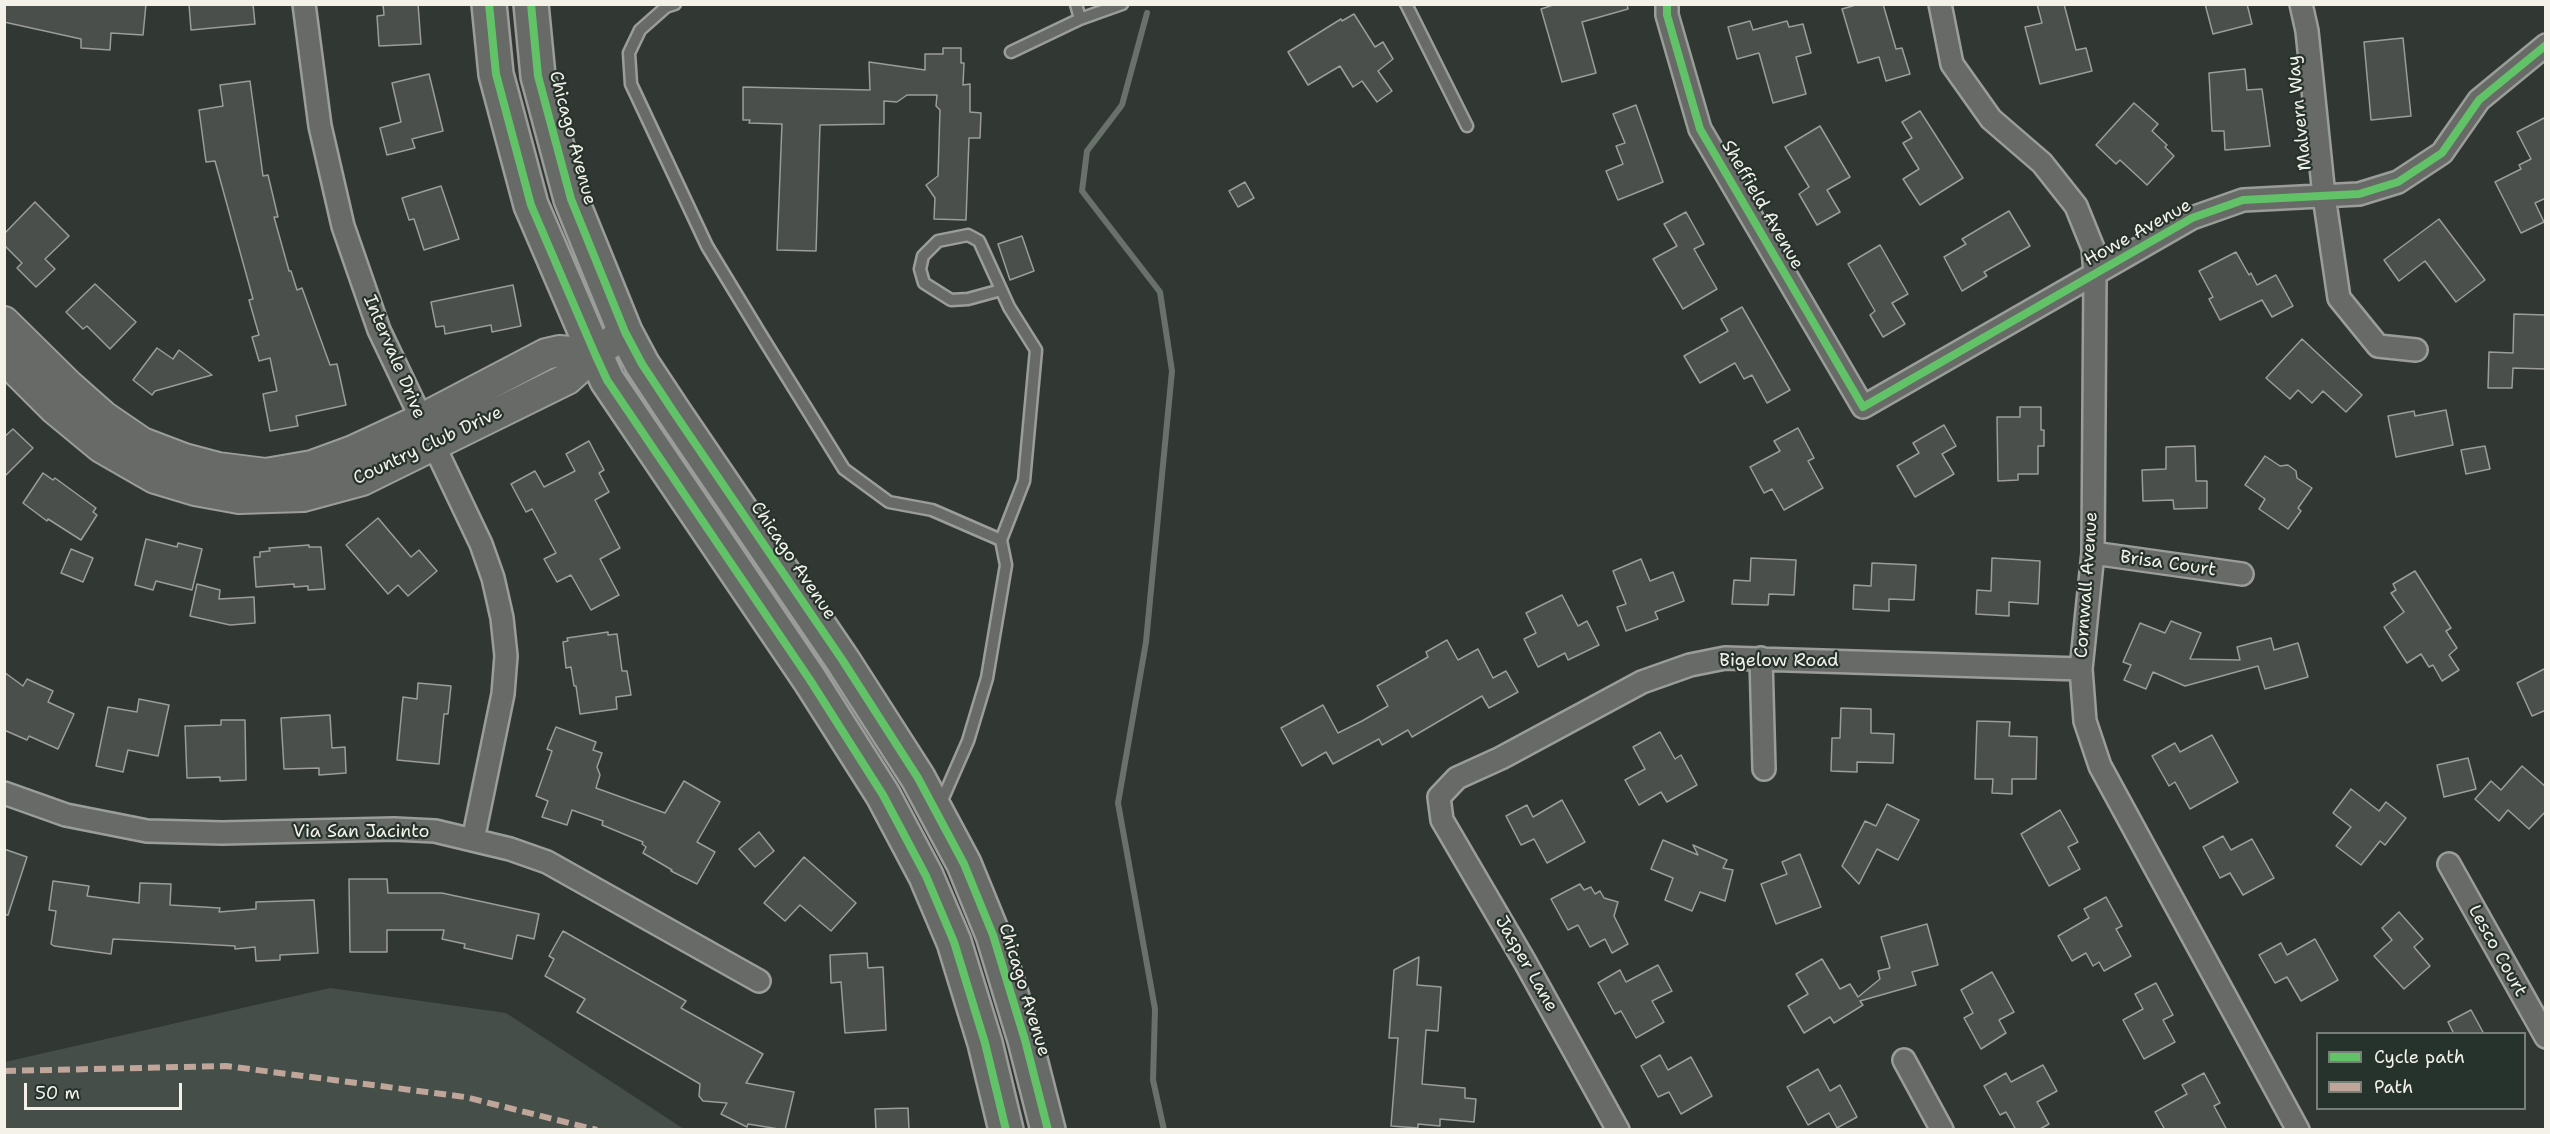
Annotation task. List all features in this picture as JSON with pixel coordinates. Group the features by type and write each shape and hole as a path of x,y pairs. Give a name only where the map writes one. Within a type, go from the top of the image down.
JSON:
{"main road":[{"path":"489,4 496,74 531,205 595,354 607,380 642,434 816,689 883,795 921,866 954,942 985,1043 1006,1130"},
{"name":"Chicago Avenue","path":"531,4 538,76 571,199 625,332 642,364 675,414 843,661 918,778 937,813 964,864 993,935 1025,1040 1048,1130"}],"street":[{"name":"Intervale Drive","path":"304,4 320,126 343,226 379,330 481,544 493,578 502,618 506,656 503,694 473,840"},
{"name":"Sheffield Avenue","path":"1667,4 1667,15 1700,129 1863,407"},
{"name":"Cornwall Avenue","path":"1940,4 1952,64 1991,119 2042,163 2076,206 2093,248 2095,274 2093,553 2081,669 2085,721 2100,766 2298,1130"},
{"name":"Malvern Way","path":"2301,4 2307,31 2324,196 2339,298 2378,346 2416,350"},
{"name":"Howe Avenue","path":"1863,407 2192,218 2243,200 2359,194 2398,182 2442,153 2479,100 2546,45"},
{"name":"Country Club Drive","path":"4,322 104,417 142,443 184,459 218,468 266,474 312,466 353,451 420,420 546,354 559,351 595,354"},
{"name":"Country Club Drive","path":"4,358 55,409 101,447 155,478 195,490 239,498 303,496 362,480 434,447 567,379 625,332"},
{"name":"Brisa Court","path":"2093,553 2242,574"},
{"name":"Bigelow Road","path":"1439,797 1457,778 1502,758 1642,682 1690,665 1725,658 2081,669"},
{"path":"1761,658 1764,769"},
{"name":"Via San Jacinto","path":"4,793 66,814 147,831 222,833 394,829 435,831 510,849 548,862 759,981"},
{"name":"Jasper Lane","path":"1439,797 1442,820 1525,962 1618,1130"},
{"name":"Lesco Court","path":"2449,864 2546,1037"},
{"path":"1904,1060 1942,1130"}],"lane":[{"path":"675,4 666,7 640,30 629,53 631,84 707,246 766,344 844,469 889,502 932,510 1001,540"},
{"path":"1076,4 1080,19"},
{"path":"1011,52 1080,19 1122,4"},
{"path":"1406,4 1467,126"},
{"path":"937,813 968,741 987,678 1006,565 1001,540 1024,481 1036,350 1009,308 1001,290 979,242 968,235 938,241 923,256 920,269 924,282 951,300 968,299 1001,290"}],"shaded area":[{"path":"330,988 506,1013 684,1129 5,1129 5,1062"}],"building":[{"path":"4,4 146,4 143,35 111,33 110,50 81,48 81,39 4,22"},
{"path":"189,4 253,4 255,24 191,30"},
{"path":"383,4 418,4 421,44 379,46 377,16 384,15"},
{"path":"1556,4 1627,4 1628,9 1582,22 1596,73 1562,82 1541,9"},
{"path":"1859,4 1883,4 1896,49 1902,48 1910,74 1886,81 1879,57 1858,63 1842,9"},
{"path":"2037,4 2064,4 2076,50 2086,48 2092,71 2040,84 2025,27 2042,23"},
{"path":"2205,4 2247,4 2252,24 2213,34"},
{"path":"1354,14 1375,47 1383,42 1393,59 1378,71 1392,91 1377,102 1362,81 1353,87 1340,66 1308,85 1288,52 1341,19 1342,21"},
{"path":"1750,21 1753,30 1787,21 1789,27 1803,24 1811,53 1796,57 1806,94 1773,103 1759,53 1737,59 1728,27"},
{"path":"2403,38 2411,116 2371,120 2364,42"},
{"path":"943,48 961,48 961,63 964,63 963,85 970,84 970,112 981,113 980,138 969,138 966,220 934,219 935,198 926,185 938,176 940,110 936,106 937,95 907,95 897,102 884,101 884,124 820,125 816,251 777,250 782,124 749,123 750,120 743,120 743,87 870,90 869,62 925,70 925,54 943,54"},
{"path":"2245,69 2247,90 2262,89 2270,146 2225,150 2224,131 2212,131 2209,73"},
{"path":"429,74 443,131 412,139 415,148 387,155 380,128 401,122 392,83"},
{"path":"250,81 263,176 268,175 278,217 274,217 289,271 291,271 297,290 302,288 330,365 337,364 346,405 296,416 298,426 270,431 263,394 277,391 270,358 259,361 252,337 259,335 249,300 253,299 215,161 206,162 199,110 223,106 220,85"},
{"path":"2134,103 2158,124 2152,131 2167,145 2165,147 2174,156 2147,185 2120,160 2116,164 2096,145"},
{"path":"1636,105 1663,182 1618,200 1606,171 1623,164 1616,146 1625,143 1613,114"},
{"path":"1920,111 1963,178 1920,205 1903,179 1919,169 1903,143 1912,138 1902,122"},
{"path":"2546,117 2546,198 2535,203 2544,222 2521,233 2495,182 2521,169 2519,165 2531,159 2517,132"},
{"path":"1820,126 1850,177 1827,190 1840,212 1817,225 1799,194 1809,187 1785,147"},
{"path":"1245,182 1254,198 1238,207 1229,191"},
{"path":"441,186 459,239 424,250 414,219 409,220 402,198"},
{"path":"35,202 69,236 45,259 55,269 36,287 17,268 22,263 4,245 4,234"},
{"path":"2009,211 2030,246 1984,272 1987,276 1962,291 1944,257 1966,244 1962,239"},
{"path":"1686,212 1704,244 1694,249 1717,289 1683,309 1653,259 1677,246 1664,224"},
{"path":"2439,219 2485,280 2456,302 2425,261 2399,281 2384,260"},
{"path":"1022,236 1034,271 1010,280 998,244"},
{"path":"1880,245 1908,294 1892,303 1905,324 1883,337 1870,315 1875,311 1848,264"},
{"path":"2236,252 2257,285 2276,275 2293,306 2272,317 2262,300 2220,320 2209,299 2213,297 2199,271"},
{"path":"95,284 136,322 110,349 87,326 83,329 66,312"},
{"path":"513,285 521,326 492,332 491,325 445,334 444,326 436,327 431,302"},
{"path":"1742,307 1790,390 1767,403 1752,375 1744,379 1735,363 1700,383 1684,356 1728,331 1721,319"},
{"path":"2514,314 2546,315 2546,369 2513,368 2512,388 2488,388 2489,352 2513,353"},
{"path":"2302,339 2362,395 2346,412 2323,391 2312,403 2298,390 2290,399 2266,378"},
{"path":"157,348 173,359 179,350 212,375 155,391 152,395 133,380"},
{"path":"2020,407 2041,407 2044,446 2038,446 2038,474 2018,474 2018,480 1998,481 1997,417 2020,417"},
{"path":"2446,410 2453,445 2396,457 2388,416 2414,411 2415,416"},
{"path":"1944,425 1956,446 1942,454 1954,474 1915,497 1897,466 1919,453 1913,443"},
{"path":"1798,428 1814,458 1808,461 1823,488 1784,510 1772,489 1764,493 1750,467 1780,451 1774,441"},
{"path":"13,429 33,448 4,477 4,437"},
{"path":"589,441 604,470 599,473 609,492 595,500 620,548 600,559 619,595 591,610 571,575 557,582 544,559 556,553 532,509 526,512 511,484 535,471 544,487 575,471 566,454"},
{"path":"2195,446 2196,481 2207,481 2207,508 2174,509 2173,500 2143,501 2142,470 2166,469 2166,447"},
{"path":"2485,446 2490,469 2466,474 2461,450"},
{"path":"2265,456 2280,466 2288,465 2296,471 2297,478 2312,488 2298,508 2301,511 2288,529 2259,509 2265,499 2245,485"},
{"path":"43,473 53,480 55,478 96,508 93,512 97,515 81,540 48,519 47,521 23,503"},
{"path":"378,518 411,557 419,550 437,571 408,596 398,585 388,594 346,545"},
{"path":"146,539 177,547 178,543 202,549 192,590 156,581 153,590 135,585"},
{"path":"309,545 309,547 321,547 325,589 308,590 308,586 294,587 294,584 256,587 254,557 260,557 260,552 270,551 269,548"},
{"path":"71,549 93,558 83,582 61,573"},
{"path":"1751,558 1796,560 1794,595 1769,594 1768,605 1732,604 1734,580 1750,581"},
{"path":"1992,558 2040,561 2038,604 2009,602 2009,616 1976,614 1977,590 1991,591"},
{"path":"1641,559 1650,581 1673,572 1684,601 1655,612 1658,619 1626,631 1617,607 1626,604 1613,571"},
{"path":"1872,563 1916,565 1914,600 1889,599 1889,611 1853,609 1854,585 1871,586"},
{"path":"2415,571 2451,628 2446,631 2457,648 2449,655 2459,670 2442,681 2433,665 2429,667 2421,654 2407,663 2384,627 2404,612 2391,593 2396,590 2393,584"},
{"path":"197,584 220,590 219,599 254,597 255,623 230,625 190,616"},
{"path":"1562,595 1578,626 1587,621 1599,645 1568,660 1565,653 1538,667 1524,639 1536,633 1526,613"},
{"path":"2171,621 2201,633 2190,659 2240,660 2237,647 2271,638 2274,650 2298,643 2308,677 2265,689 2258,666 2185,686 2153,672 2146,689 2124,680 2131,665 2123,662 2140,623 2165,633"},
{"path":"608,632 608,635 617,634 622,671 627,671 631,695 616,697 617,709 580,714 571,667 566,668 563,642 568,641 567,638"},
{"path":"1447,640 1458,660 1478,649 1493,678 1506,671 1518,692 1489,708 1482,696 1412,737 1408,730 1382,745 1379,739 1333,764 1326,752 1302,766 1281,728 1323,705 1338,733 1362,721 1388,706 1377,686 1428,657 1426,652"},
{"path":"2546,668 2546,710 2532,716 2517,683"},
{"path":"4,672 23,686 27,679 53,691 48,702 74,714 58,749 29,736 27,740 4,730"},
{"path":"418,683 451,686 448,714 444,714 439,764 397,760 403,697 417,699"},
{"path":"139,699 169,705 158,756 128,750 123,772 96,766 108,707 137,712"},
{"path":"1841,708 1871,709 1871,733 1894,734 1893,763 1857,762 1857,772 1831,771 1832,738 1840,738"},
{"path":"330,715 332,748 345,747 346,773 319,775 319,768 284,769 281,718"},
{"path":"221,720 245,720 246,780 220,781 220,777 187,778 185,726 221,725"},
{"path":"1977,721 2010,722 2009,736 2037,737 2036,779 2012,779 2012,794 1992,793 1993,779 1975,779"},
{"path":"556,727 596,742 593,750 602,753 597,767 600,775 596,788 665,813 684,781 720,802 697,842 715,852 697,884 643,853 646,847 642,844 643,842 602,825 603,821 572,810 567,825 542,817 548,801 536,796 552,751 547,749"},
{"path":"1660,732 1675,759 1681,755 1697,785 1667,802 1661,792 1639,805 1625,780 1645,769 1633,747"},
{"path":"2212,735 2238,782 2190,809 2175,782 2169,786 2152,756 2175,743 2180,752"},
{"path":"2468,758 2476,789 2444,797 2437,765"},
{"path":"2522,766 2546,787 2546,811 2529,829 2508,810 2499,821 2475,799 2491,781 2501,790"},
{"path":"2351,789 2379,811 2386,802 2406,818 2385,845 2380,841 2361,865 2336,846 2351,827 2333,813"},
{"path":"1562,800 1585,842 1547,863 1534,839 1521,845 1506,816 1527,805 1533,817"},
{"path":"1887,804 1919,820 1898,860 1877,849 1859,884 1842,866 1865,821 1876,826"},
{"path":"2060,810 2078,842 2068,847 2080,869 2049,886 2021,834"},
{"path":"759,832 774,851 755,867 739,849"},
{"path":"2223,836 2231,850 2252,839 2274,878 2243,895 2230,873 2220,878 2203,847"},
{"path":"1663,840 1698,855 1693,845 1727,860 1723,868 1733,870 1725,901 1700,892 1692,911 1665,900 1673,878 1651,869"},
{"path":"4,849 27,857 8,915 4,915"},
{"path":"1800,854 1821,907 1776,924 1761,884 1787,874 1782,862"},
{"path":"804,857 856,903 831,931 800,905 785,921 764,903"},
{"path":"349,879 387,879 388,893 442,893 539,914 534,939 517,935 512,959 464,948 465,944 442,939 444,930 387,930 387,952 350,952"},
{"path":"53,881 89,886 87,896 139,903 140,883 171,884 170,905 220,908 219,912 256,909 256,902 314,900 318,953 280,955 280,960 256,961 255,947 235,949 235,946 113,939 111,954 54,946 51,944 56,911 49,910"},
{"path":"1580,884 1584,890 1591,887 1595,894 1600,891 1604,898 1618,902 1614,916 1628,944 1612,953 1605,939 1590,947 1578,925 1568,930 1551,899"},
{"path":"2106,897 2122,926 2116,929 2131,956 2104,971 2099,962 2093,966 2086,953 2072,961 2058,936 2089,918 2084,909"},
{"path":"2399,912 2423,939 2414,947 2430,966 2404,989 2374,956 2392,940 2382,928"},
{"path":"1927,924 1938,965 1912,972 1916,985 1860,1001 1863,1005 1834,1023 1830,1017 1804,1033 1788,1006 1808,994 1796,974 1822,959 1840,989 1850,984 1858,997 1880,979 1878,971 1890,968 1881,937"},
{"path":"563,931 686,1001 681,1008 763,1054 746,1083 794,1092 785,1130 748,1124 747,1127 721,1114 727,1103 703,1101 699,1096 700,1084 577,1012 585,999 545,976 554,959 549,956"},
{"path":"2315,939 2338,980 2301,1001 2287,977 2275,983 2259,955 2281,943 2287,955"},
{"path":"867,953 868,968 883,967 886,1030 845,1033 841,982 831,983 830,955"},
{"path":"1419,957 1417,985 1441,987 1438,1031 1426,1030 1422,1084 1465,1088 1465,1098 1476,1099 1474,1122 1440,1119 1440,1126 1418,1124 1418,1128 1391,1126 1398,1038 1389,1038 1394,970"},
{"path":"1658,965 1672,991 1652,1001 1664,1022 1636,1038 1621,1011 1615,1014 1598,983 1620,970 1626,982"},
{"path":"1992,972 2014,1012 1999,1020 2006,1033 1981,1049 1964,1018 1973,1013 1961,990"},
{"path":"2156,983 2173,1015 2163,1020 2175,1042 2144,1059 2123,1020 2143,1009 2135,994"},
{"path":"2471,1010 2483,1032 2453,1032 2448,1022"},
{"path":"1660,1055 1668,1070 1691,1057 1712,1096 1681,1114 1669,1092 1658,1097 1641,1066"},
{"path":"2043,1065 2057,1091 2037,1102 2049,1124 2038,1130 2016,1130 2006,1112 2000,1115 1984,1086 2006,1073 2011,1082"},
{"path":"1818,1069 1830,1091 1840,1085 1857,1117 1837,1128 1829,1113 1808,1125 1787,1087"},
{"path":"2204,1073 2220,1103 2214,1106 2227,1130 2165,1130 2155,1112 2187,1094 2182,1085"},
{"path":"908,1108 909,1130 876,1130 875,1109"}],"waterway":[{"path":"1147,13 1122,105 1087,151 1082,191 1160,292 1172,371 1146,642 1118,803 1155,1009 1153,1080 1164,1130"}],"marked path":[{"path":"4,1071 226,1066 465,1097 597,1130"}],"cycle path":[{"path":"489,4 496,74 531,205 595,354 607,380 810,680 883,795 926,876 954,942 985,1043 1006,1130"},
{"path":"531,4 538,76 571,199 625,332 642,364 843,661 918,778 964,864 993,935 1025,1040 1048,1130"},
{"path":"1667,4 1667,15 1700,129 1863,407 2192,218 2243,200 2359,194 2398,182 2442,153 2479,100 2546,45"}]}
